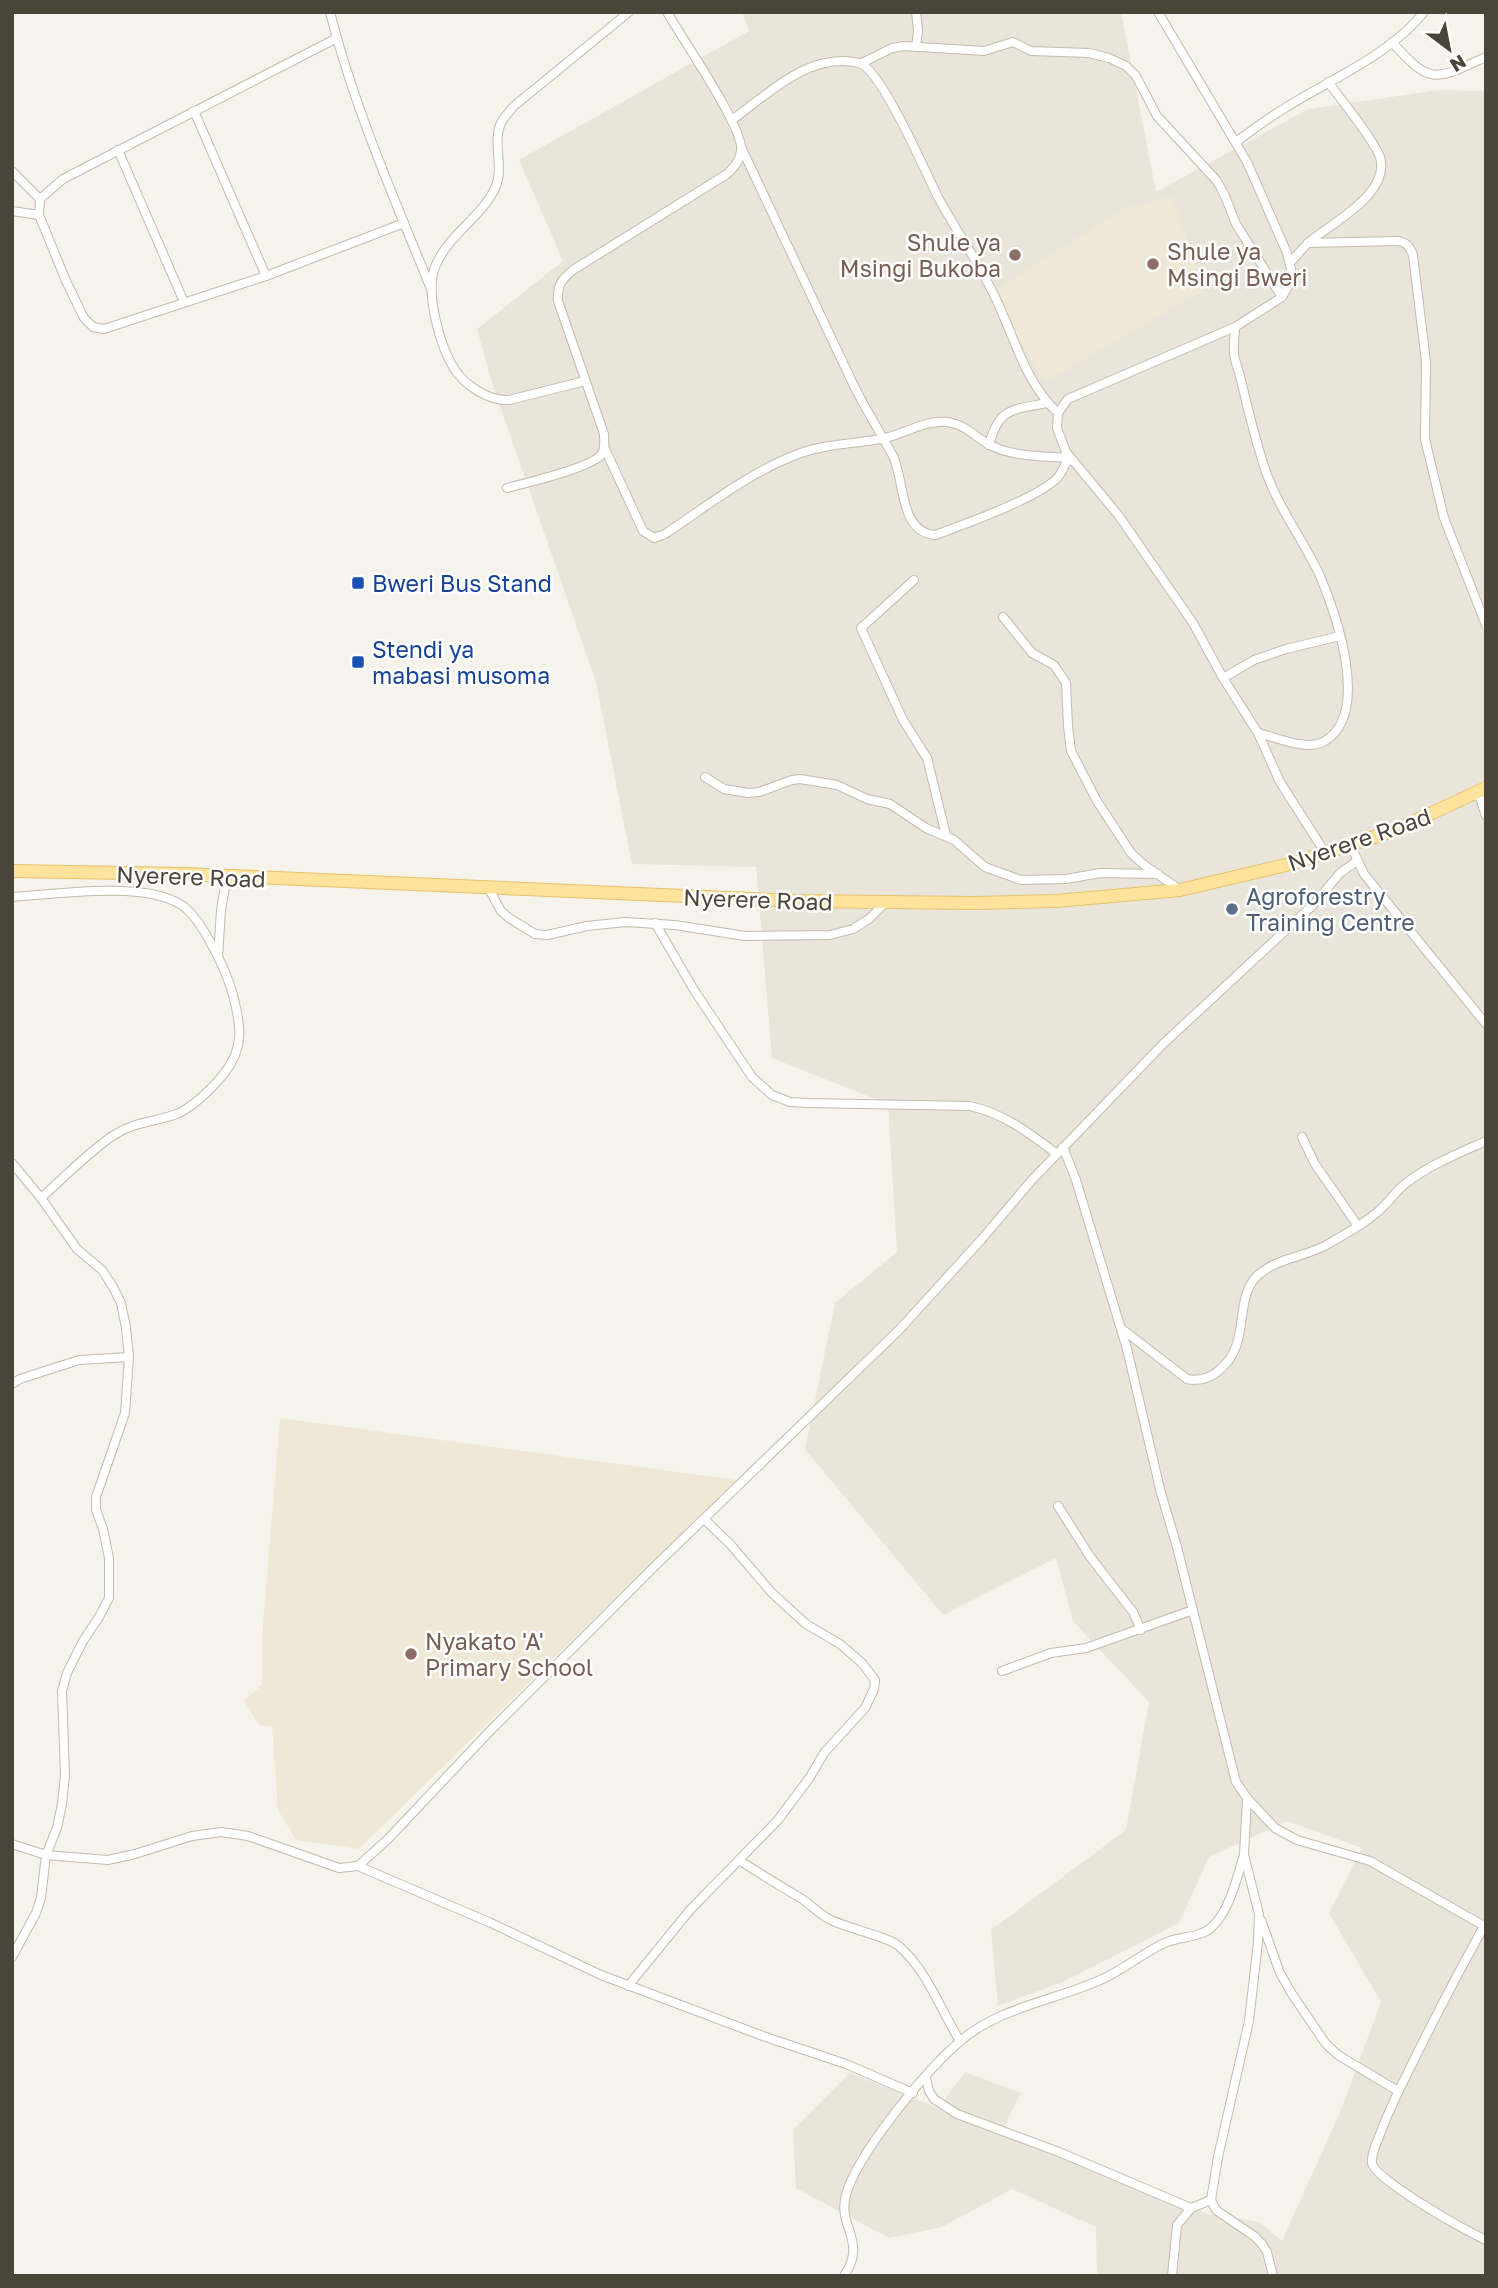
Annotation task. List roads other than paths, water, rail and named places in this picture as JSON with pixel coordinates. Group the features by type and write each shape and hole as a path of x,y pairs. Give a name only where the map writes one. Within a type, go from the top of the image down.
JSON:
{"main road":[{"name":"Nyerere Road","path":"12,871 227,876 489,889 886,903 1056,901 1180,890 1326,854 1393,831 1482,790"}],"street":[{"path":"330,12 384,172 431,289 448,355 456,371 482,393 498,401 585,381"},
{"path":"431,289 434,270 442,252 487,201 497,184 500,125 514,106 629,12"},
{"path":"667,12 732,120 742,149 854,386 898,470 912,522 927,534 935,535 964,524 1048,486 1060,476 1068,458"},
{"path":"916,12 916,47"},
{"path":"1078,469 1066,452 1057,428 1058,413 1068,399 1235,327 1282,297 1291,281 1290,263 1267,203 1236,142 1158,12"},
{"path":"1236,142 1282,109 1392,42 1424,12"},
{"path":"337,38 63,179 40,199 39,215 84,317 93,327 104,329 266,276 404,223"},
{"path":"732,120 804,69 824,63 862,63 892,48 984,51 1013,42 1031,51 1089,53 1109,58 1126,66 1136,76 1157,116 1217,181 1236,224 1282,297"},
{"path":"1392,42 1411,63 1432,74 1445,75 1458,71 1486,57"},
{"path":"862,63 876,78 925,167 938,198 984,275 1018,351 1047,403 1058,413"},
{"path":"1290,263 1308,243 1366,197 1375,187 1381,172 1380,157 1328,82"},
{"path":"194,111 266,276"},
{"path":"742,149 736,164 727,174 573,270 562,279 557,288 558,301 604,434 605,449 643,531 654,538 665,534 765,470 797,454 830,445 883,439 927,424 945,422 961,425 989,445 1013,453 1068,458 1119,516 1193,624 1258,733 1280,782 1326,854"},
{"path":"118,150 184,302"},
{"path":"12,171 40,199"},
{"path":"12,211 39,215"},
{"path":"1308,243 1397,241 1405,242 1410,248 1426,362 1425,439 1444,518 1486,625"},
{"path":"1235,327 1234,354 1267,474 1319,575 1340,636 1348,679 1348,700 1343,717 1336,730 1324,741 1301,744 1258,733"},
{"path":"989,445 995,424 1003,415 1017,409 1047,403"},
{"path":"507,488 582,466 599,458 605,449"},
{"path":"914,580 861,628 903,720 926,758 946,835"},
{"path":"1003,617 1032,653 1054,665 1061,674 1068,690 1068,726 1077,765 1097,801 1131,853 1180,890"},
{"path":"1223,678 1254,660 1340,636"},
{"path":"705,777 724,789 748,793 759,792 792,780 837,785 867,799 890,804 926,828 946,835 985,867 1021,880 1066,879 1100,873 1158,874"},
{"path":"1482,790 1486,816"},
{"path":"1351,846 1364,874 1486,1024"},
{"path":"358,1866 388,1839 490,1731 899,1330 1060,1151 1163,1044 1314,904 1340,873 1357,861"},
{"path":"218,957 227,876"},
{"path":"489,889 501,911 536,934 547,935 587,926 625,922 654,923 745,936 830,935 853,929 886,903"},
{"path":"12,897 114,891 157,894 183,905 204,932 218,957 230,985 238,1015 240,1040 235,1058 222,1075 189,1107 177,1114 144,1121 114,1134 41,1198"},
{"path":"654,923 751,1077 772,1095 790,1102 807,1103 970,1106 1013,1121 1060,1151 1076,1180 1122,1329 1161,1493 1236,1783 1268,1822 1286,1834 1297,1840 1370,1861 1485,1926 1398,2091 1373,2154 1372,2163 1375,2170 1431,2210 1486,2240"},
{"path":"1302,1137 1315,1164 1358,1226"},
{"path":"1122,1329 1187,1379 1195,1381 1211,1376 1224,1366 1236,1347 1246,1295 1256,1278 1273,1266 1320,1249 1358,1226 1415,1177 1486,1141"},
{"path":"12,1163 41,1198 76,1249 102,1270 113,1287 121,1303 130,1357 125,1413 96,1497 96,1510 109,1558 109,1598 78,1651 62,1691 65,1775 57,1828 46,1856 41,1898 36,1913 12,1957"},
{"path":"12,1384 79,1360 130,1357"},
{"path":"1058,1506 1091,1558 1133,1612 1141,1630"},
{"path":"628,1986 690,1910 778,1820 824,1753 865,1708 874,1689 874,1680 862,1663 806,1624 763,1585 730,1544 704,1519"},
{"path":"1002,1671 1051,1653 1086,1648 1193,1610"},
{"path":"1247,1798 1244,1855 1259,1914 1280,1973 1326,2044 1338,2055 1398,2091"},
{"path":"12,1844 46,1856 108,1860 192,1836 221,1832 248,1836 339,1868 358,1866 628,1986 865,2071 913,2093"},
{"path":"844,2276 855,2255 853,2238 845,2217 845,2197 863,2157 913,2093 960,2041 981,2027 1035,2002 1096,1983 1167,1942 1207,1930 1214,1925 1223,1911 1244,1855"},
{"path":"739,1860 827,1918 857,1931 890,1940 899,1946 928,1981 960,2041"},
{"path":"1259,1914 1249,2021 1217,2157 1212,2200 1216,2210 1262,2244 1267,2252 1273,2276"},
{"path":"926,2078 934,2099 957,2114 1059,2152 1191,2208"},
{"path":"1172,2276 1177,2225 1191,2208 1212,2200"}],"place":[{"name":"Shule ya Msingi Bukoba","path":"1015,255"},
{"name":"Shule ya Msingi Bweri","path":"1153,264"},
{"name":"Bweri Bus Stand","path":"358,583"},
{"name":"Stendi ya mabasi musoma","path":"358,662"},
{"name":"Agroforestry Training Centre","path":"1232,909"},
{"name":"Nyakato 'A' Primary School","path":"411,1654"}]}
